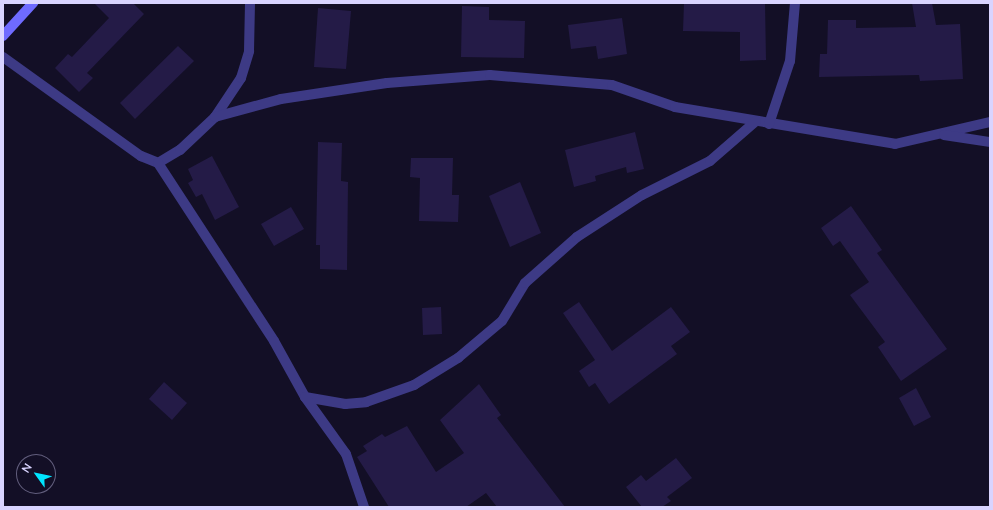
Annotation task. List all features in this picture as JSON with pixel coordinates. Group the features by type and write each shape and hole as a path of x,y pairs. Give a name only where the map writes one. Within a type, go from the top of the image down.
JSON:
{"main road":[{"path":"3,36 33,3"}],"street":[{"path":"158,163 180,150 215,117 241,78 249,51 250,3"},
{"path":"768,124 790,61 795,3"},
{"path":"3,57 141,156 158,163 274,341 305,397 346,454 364,507"},
{"path":"215,117 281,99 387,83 490,75 612,85 675,107 768,124 895,144 990,122"},
{"path":"305,397 345,404 366,402 414,385 458,358 502,321 525,283 577,237 642,195 710,161 756,121"},
{"path":"940,134 990,142"}],"building":[{"path":"94,3 133,3 144,14 87,73 93,78 79,92 55,68 68,54 72,57 109,18"},
{"path":"684,3 765,3 766,60 740,61 740,32 683,31"},
{"path":"912,3 932,3 936,25 960,24 963,79 920,81 919,75 819,77 820,54 827,54 828,20 856,20 856,28 916,27"},
{"path":"462,6 489,7 489,20 525,21 524,58 461,57"},
{"path":"318,8 351,11 346,69 314,67"},
{"path":"622,18 627,54 598,59 596,46 571,49 568,25"},
{"path":"178,46 194,61 135,119 120,103"},
{"path":"635,132 644,169 627,173 626,167 595,176 596,181 574,187 565,150"},
{"path":"318,142 342,143 341,181 348,182 347,270 320,269 320,245 316,245"},
{"path":"212,156 239,207 215,220 202,194 196,197 188,183 193,180 188,169"},
{"path":"411,158 453,158 452,195 459,195 458,222 419,221 420,178 410,177"},
{"path":"520,182 541,233 510,247 489,196"},
{"path":"851,206 882,250 877,253 947,349 901,381 878,347 885,342 850,295 869,282 840,241 833,246 821,228"},
{"path":"291,207 304,229 274,246 261,224"},
{"path":"579,302 612,351 671,307 690,332 671,346 677,354 609,404 595,383 589,387 579,371 595,360 563,313"},
{"path":"441,307 442,334 423,335 422,308"},
{"path":"164,382 187,403 172,420 149,399"},
{"path":"479,384 501,415 497,418 565,507 497,507 486,493 466,507 389,507 357,457 367,451 363,446 382,434 385,437 407,426 436,472 464,453 440,420"},
{"path":"916,388 931,417 914,426 899,398"},
{"path":"676,458 692,478 667,497 671,501 662,507 642,507 626,487 641,475 646,481"}]}
